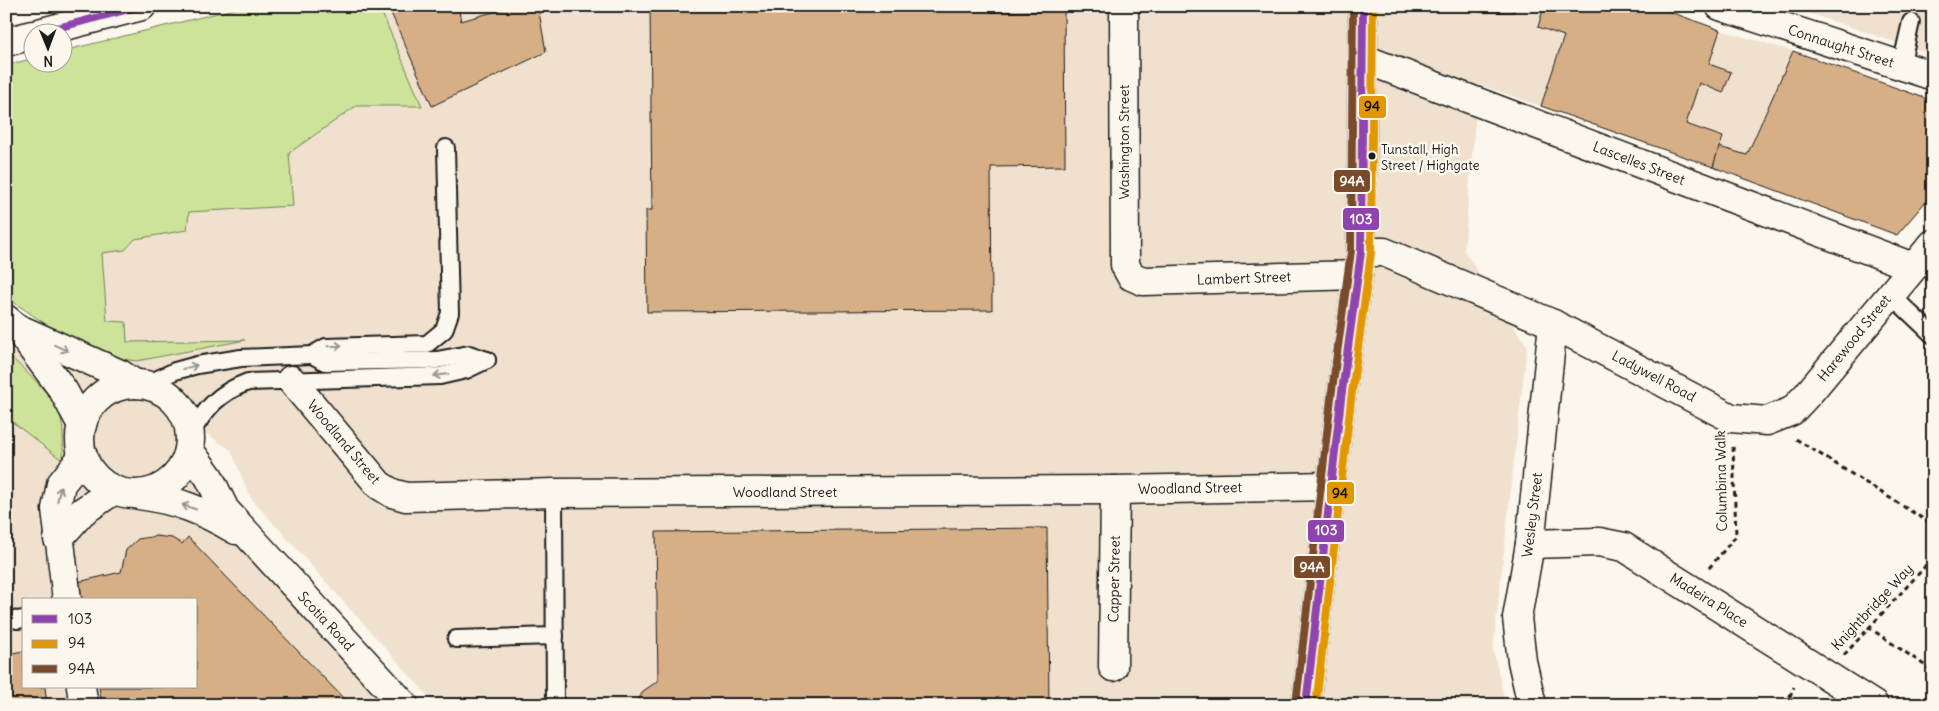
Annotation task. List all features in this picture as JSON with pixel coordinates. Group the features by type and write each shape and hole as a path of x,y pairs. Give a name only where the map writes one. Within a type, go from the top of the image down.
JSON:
{"street":[{"path":"72,24 142,6"},
{"name":"Washington Street","path":"1124,6 1124,265 1131,276"},
{"path":"1306,705 1341,399 1360,263 1364,59 1363,6"},
{"name":"Connaught Street","path":"1720,6 1933,76"},
{"path":"6,42 22,38"},
{"name":"Lascelles Street","path":"1364,59 1913,267"},
{"name":"Harewood Street","path":"1767,421 1792,411 1808,394 1933,244"},
{"name":"Ladywell Road","path":"1360,263 1384,252 1553,324 1732,418 1767,421"},
{"name":"Lambert Street","path":"1131,276 1143,281 1360,263"},
{"path":"12,323 140,385 163,392 184,412 190,442 181,470 171,481 154,491 123,492 82,512 58,539"},
{"path":"12,323 63,390 82,425"},
{"name":"Wesley Street","path":"1532,705 1522,661 1517,618 1530,544 1553,324"},
{"name":"Woodland Street","path":"290,368 378,485 392,493 406,497 554,493 1115,490 1332,486"},
{"path":"123,492 98,479 83,456 79,443 82,425 91,406 103,394 120,386 140,385"},
{"name":"Scotia Road","path":"190,442 225,510 404,705"},
{"path":"67,598 58,539 56,509 61,484 83,456"},
{"name":"Capper Street","path":"1113,667 1115,490"},
{"name":"Scotia Road","path":"123,492 167,499 204,512 248,537"},
{"name":"Madeira Place","path":"1530,544 1599,542 1624,547 1827,673 1874,705"},
{"path":"81,688 84,705"}],"lane":[{"path":"1901,66 1911,22"},
{"path":"190,442 205,410 233,387 290,368 326,347 427,344 444,330 450,313 446,148"},
{"path":"1890,294 1933,335"},
{"path":"140,385 175,371 197,365 241,358 290,368 440,376 466,370 487,360 469,354 437,360 325,362 312,355"},
{"path":"554,493 555,705"},
{"path":"6,618 22,619"},
{"path":"456,639 555,636"}],"path":[{"name":"Columbina Walk","path":"1693,589 1736,536 1732,418"},
{"path":"1767,421 1933,525"},
{"name":"Knightbridge Way","path":"1827,673 1923,569 1933,554"},
{"path":"1868,628 1933,671"}],"shaded area":[{"path":"246,6 1654,6 1720,30 1793,51 1933,101 1933,193 1897,235 1713,167 1478,84 1464,251 1527,346 1493,649 1506,705 436,705 250,497 231,450 186,420 190,435 189,450 399,705 6,705 6,319 114,370 6,297 6,65 22,61 22,72 72,72 72,49"},
{"path":"1788,6 1933,6 1933,55"}],"green space":[{"path":"246,6 379,6 422,106 356,106 289,153 293,206 189,212 187,230 135,239 125,250 102,253 107,321 126,322 127,342 245,340 137,361 91,355 6,297 6,65 22,61 22,72 72,72 72,49"},
{"path":"6,353 41,387 57,407 62,426 63,461 6,417"}],"building":[{"path":"388,6 458,6 461,21 515,6 538,6 546,52 432,106"},
{"path":"650,6 991,6 991,12 1064,11 1065,166 991,167 992,310 647,312 646,210 652,210"},
{"path":"1480,6 1514,6 1514,12 1480,12"},
{"path":"1544,6 1654,6 1720,30 1709,64 1731,72 1723,93 1699,83 1686,124 1723,137 1713,167 1541,106 1564,36 1538,27"},
{"path":"1793,51 1933,101 1933,193 1897,235 1713,167 1719,147 1747,155"},
{"path":"1047,528 1049,705 636,705 643,691 658,681 656,532"},
{"path":"156,536 172,538 182,544 188,537 350,705 102,705 99,688 198,688 198,598 82,598 78,582 121,572 126,550 138,539"},
{"path":"22,651 22,688 45,688 47,705 6,705 6,654"}],"transit line":[{"name":"103","path":"72,24 141,6"},
{"name":"94A","path":"1296,704 1331,398 1351,251 1353,6"},
{"name":"103","path":"1306,705 1341,399 1361,252 1363,6"},
{"name":"94","path":"1316,705 1351,400 1371,253 1373,6"}],"place":[{"name":"Tunstall, High Street / Highgate","path":"1372,156"}]}
